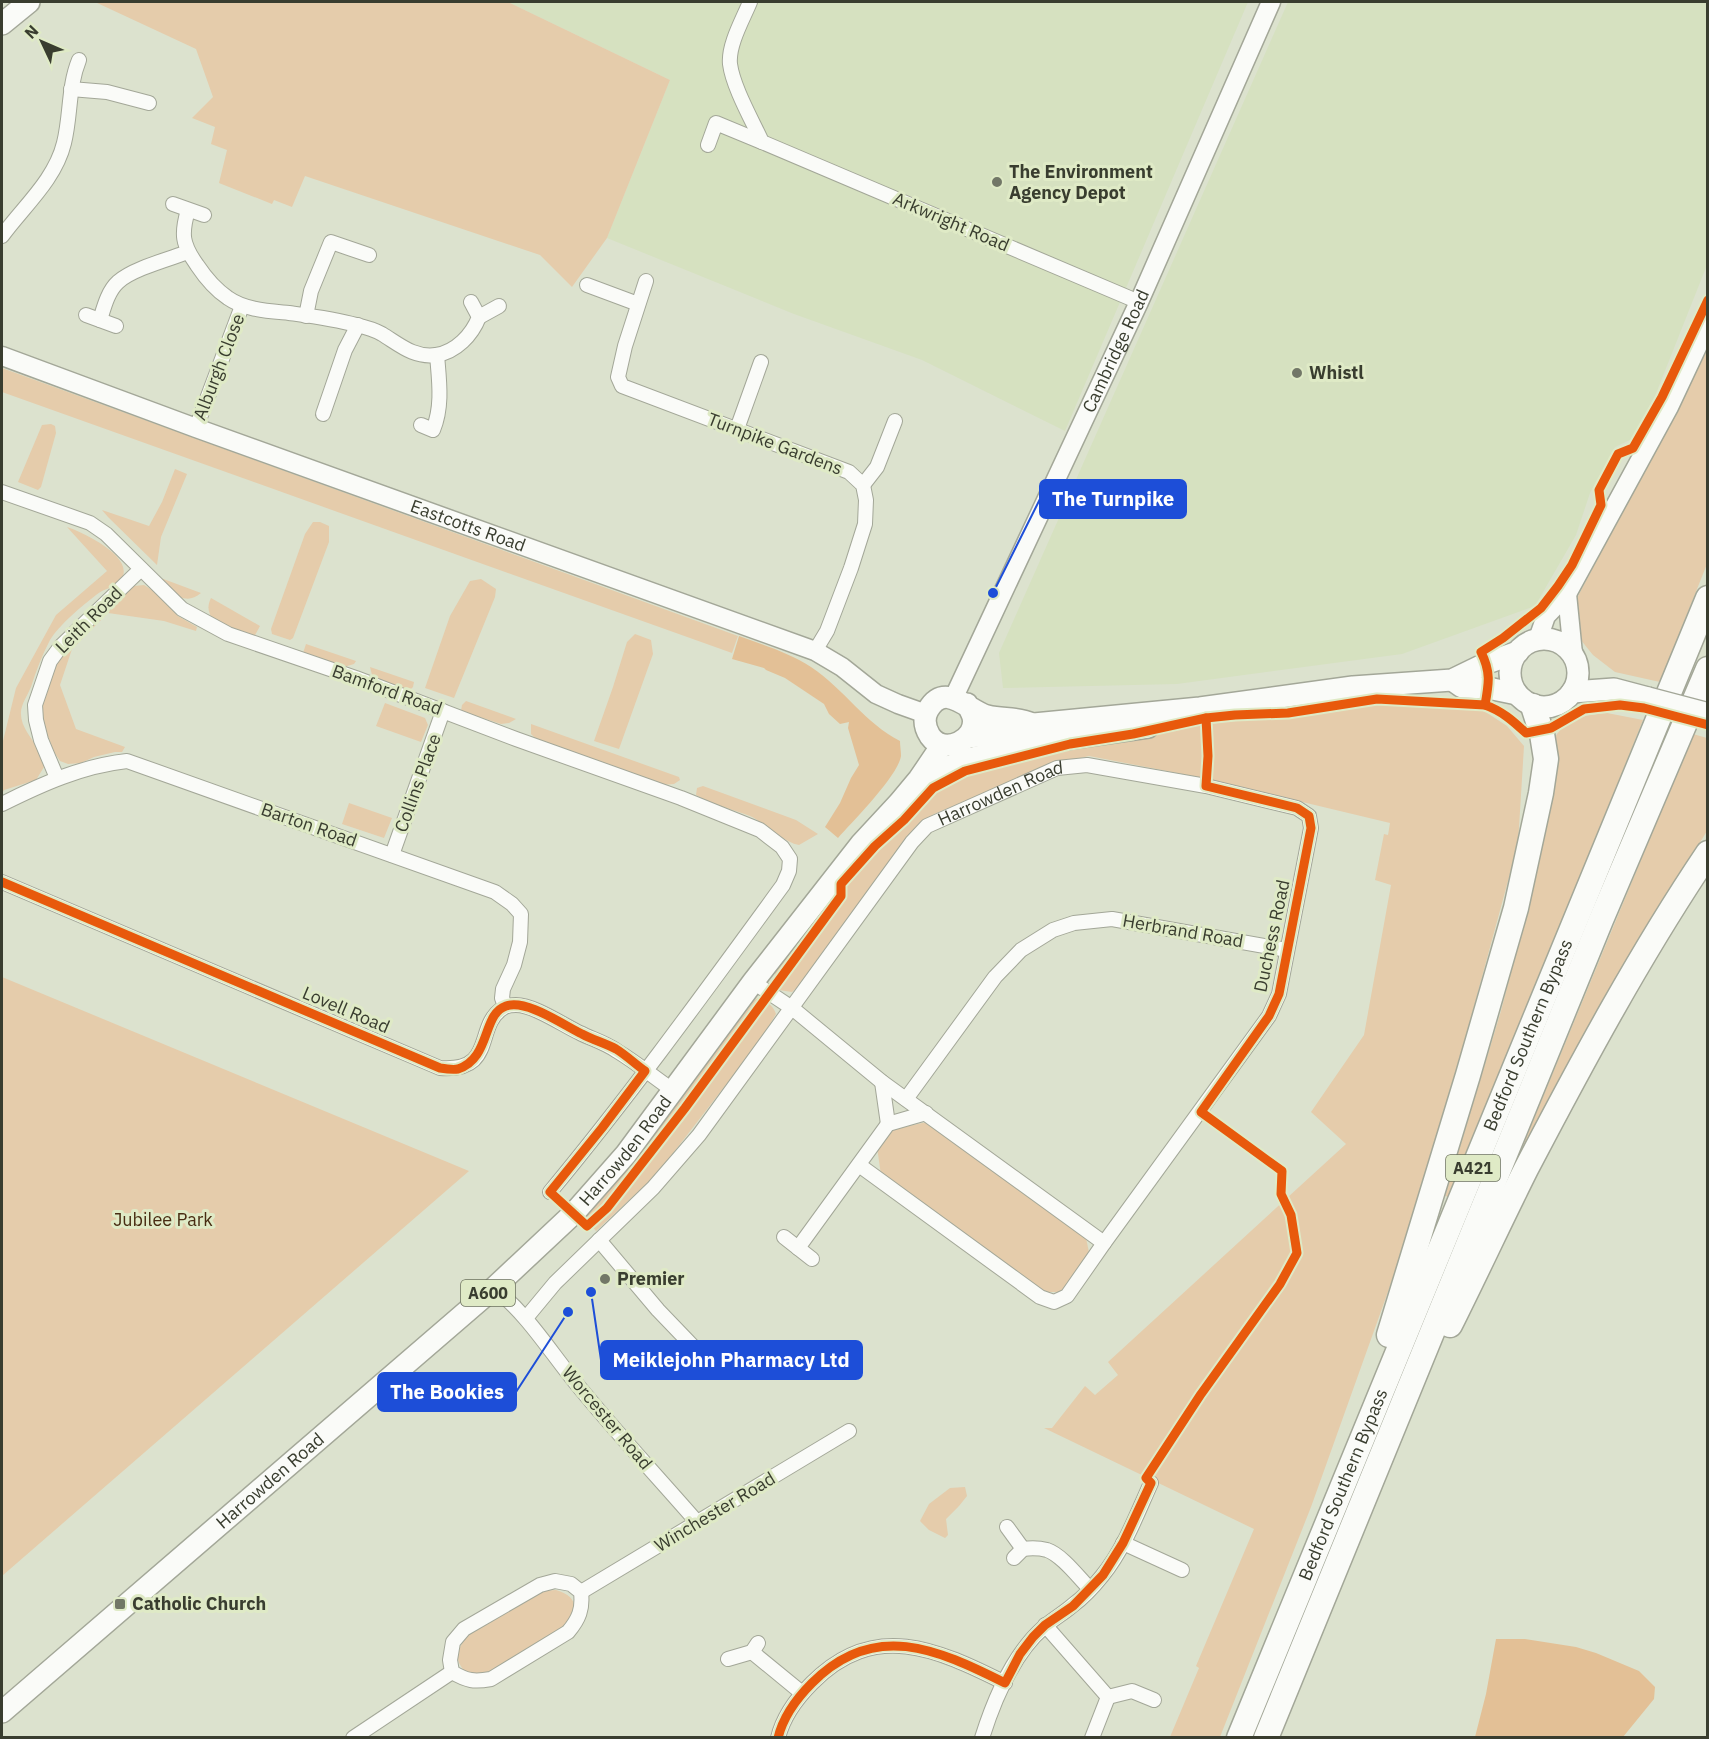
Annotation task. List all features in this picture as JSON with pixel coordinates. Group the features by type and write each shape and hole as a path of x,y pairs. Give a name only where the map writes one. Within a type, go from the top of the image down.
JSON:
{"highway":[{"name":"Bedford Southern Bypass","path":"1239,1737 1707,598"},
{"name":"Bedford Southern Bypass","path":"1266,1737 1596,930 1707,669"},
{"name":"A421","path":"1351,1464 1516,908 1541,793 1545,759 1542,734 1525,700"},
{"name":"A421","path":"1372,1476 1581,1066 1633,973 1700,869 1707,853"}],"main road":[{"path":"2,24 28,2"},
{"path":"1525,700 1513,685 1512,666 1518,652 1538,639 1558,642 1614,689"},
{"name":"A600","path":"942,745 957,744 968,737 1008,733 1034,724 1169,712 1353,687 1452,680 1487,663 1518,652"},
{"path":"1452,680 1462,687 1488,688 1544,708 1555,706 1572,692 1577,664 1573,654"},
{"path":"1572,692 1614,689 1706,714"},
{"path":"942,745 931,738 925,726 926,714 932,704 943,698 960,701 987,716 1022,719 1034,724"},
{"path":"960,701 973,716 973,725 968,737"},
{"name":"A600","path":"899,803 913,798 936,774 968,759 1044,742 1148,727 1169,712"},
{"name":"Harrowden Road","path":"2,1712 494,1288 574,1214 627,1154 753,982 861,844 919,779 942,745"}],"street":[{"path":"750,2 734,41 730,62 735,81 762,142"},
{"name":"Cambridge Road","path":"960,701 1271,2"},
{"path":"2,236 39,191 64,145 73,74 79,60"},
{"path":"71,89 107,92 149,103"},
{"name":"Arkwright Road","path":"708,145 716,123 1139,302"},
{"path":"173,204 204,215"},
{"name":"Alburgh Close","path":"188,210 183,226 183,240 188,252 204,276 227,298 242,306 358,325 381,333 414,354 437,355"},
{"path":"306,315 310,291 331,242 369,255"},
{"path":"100,320 109,295 117,282 129,274 188,252"},
{"name":"Turnpike Gardens","path":"646,280 625,346 618,377 622,386 849,472 862,485 866,500 865,524 827,631 814,651"},
{"path":"587,285 638,304"},
{"path":"471,302 479,317"},
{"name":"Alburgh Close","path":"196,428 242,306"},
{"path":"421,425 433,430 436,422 440,402 437,355 454,348 475,328 479,317 499,306"},
{"path":"86,315 116,326"},
{"path":"1538,639 1546,616 1567,594 1669,406 1707,324"},
{"path":"323,414 345,350 358,325"},
{"name":"Eastcotts Road","path":"2,356 814,651 842,667 876,694 926,714"},
{"path":"736,429 761,362"},
{"path":"862,485 877,467 894,421"},
{"name":"Bamford Road","path":"2,492 90,523 106,534 182,609 228,634 356,678 516,739 681,798 760,830 782,846 790,859"},
{"name":"Leith Road","path":"57,778 41,740 35,705 50,661 61,646 141,569"},
{"path":"1567,594 1573,654"},
{"name":"Collins Place","path":"392,855 443,711"},
{"name":"Barton Road","path":"2,804 57,778 105,764 127,761 495,892 512,904 520,914 520,942 514,965 503,989 504,1006"},
{"name":"Harrowden Road","path":"526,1318 555,1283 653,1188 699,1135 912,842 927,826 1057,768 1087,765 1206,786 1297,808 1309,816"},
{"name":"Duchess Road","path":"859,1165 1040,1297 1054,1302 1067,1296 1269,1016 1279,994 1311,828 1309,816"},
{"name":"Harrowden Road","path":"550,1192 671,1038 783,885 789,871 790,859"},
{"name":"Lovell Road","path":"2,882 440,1068 456,1069 471,1062 481,1049 493,1016 504,1006"},
{"name":"Herbrand Road","path":"906,1099 995,977 1021,950 1053,930 1074,923 1112,919 1287,950"},
{"path":"753,982 792,1008 882,1082 1104,1243"},
{"path":"504,1006 518,1005 537,1011 616,1049 674,1091"},
{"path":"882,1082 888,1124"},
{"path":"798,1248 888,1124 926,1113"},
{"path":"784,1237 812,1259"},
{"path":"599,1240 658,1310 706,1360"},
{"name":"Worcester Road","path":"494,1288 526,1318 576,1383 697,1522"},
{"name":"Winchester Road","path":"581,1592 849,1431"},
{"path":"982,1737 988,1718 1020,1654 1045,1625 1073,1606 1103,1575 1123,1543 1151,1483"},
{"path":"1007,1527 1019,1553 1038,1548 1050,1551 1090,1589"},
{"path":"1123,1543 1182,1570"},
{"path":"555,1581 571,1584 581,1592 582,1606 578,1621 568,1632 491,1679 476,1682 452,1672 450,1660 453,1642 464,1629 540,1585 555,1581"},
{"path":"1045,1625 1108,1697"},
{"path":"778,1737 789,1712 802,1693 818,1677 845,1658 870,1648 889,1645 911,1646 933,1651 963,1662 1005,1683"},
{"path":"728,1659 755,1647 802,1693"},
{"path":"353,1737 452,1672"},
{"path":"1108,1697 1132,1691 1154,1700"},
{"path":"1092,1737 1108,1697"}],"shaded area":[{"path":"508,2 1248,2 1065,431 922,360 794,314 607,238 670,80"},
{"path":"1288,2 1707,2 1707,265 1655,396 1630,440 1615,447 1590,493 1576,535 1535,606 1402,654 1177,684 1003,688 999,653"},
{"path":"739,636 786,653 811,667 834,685 876,725 900,741 901,756 892,775 838,838 825,827 859,765 848,728 849,722 840,724 829,714 824,704 785,678 764,668 732,659"},
{"path":"1496,1639 1525,1639 1576,1647 1596,1653 1639,1671 1655,1687 1654,1699 1623,1737 1475,1737"}],"green space":[{"path":"95,2 508,2 670,80 607,238 572,287 540,255 305,176 292,207 274,200 272,204 219,183 227,150 211,144 215,127 192,118 213,97 196,49"},
{"path":"1707,351 1707,564 1660,682 1615,672 1593,655 1576,634 1577,598"},
{"path":"2,368 738,636 732,653 2,392"},
{"path":"42,425 55,426 56,433 41,487 38,490 18,482"},
{"path":"175,469 187,474 161,537 157,565 102,510 149,526 162,502"},
{"path":"313,522 329,526 329,542 293,638 290,640 272,634 271,629 305,534"},
{"path":"67,527 105,546 121,561 124,570 117,584 99,593 78,610 50,640 21,712 24,727 38,749 44,767 36,780 4,790 2,793 2,745 16,688 56,615 107,571"},
{"path":"158,577 201,593 189,599 183,598 172,592"},
{"path":"481,579 496,589 495,597 454,698 425,688 450,616 470,581"},
{"path":"144,585 178,616 197,627 196,631 164,621 108,613 72,649 60,685 76,729 125,747 122,752 94,757 81,763 68,764 60,761 42,721 41,706 58,658 127,591 134,586"},
{"path":"211,598 260,626 254,637 212,619 208,608"},
{"path":"635,634 651,640 653,654 619,749 594,741 627,642"},
{"path":"306,644 356,661 344,667 303,653"},
{"path":"370,667 414,682 413,687 409,691 376,679"},
{"path":"466,701 516,719 501,724 461,711"},
{"path":"385,703 425,718 428,725 421,742 376,726"},
{"path":"1373,705 1481,709 1507,726 1524,746 1518,844 1424,1191 1311,1507 1220,1737 1170,1737 1199,1668 1196,1666 1254,1529 1044,1428 1052,1428 1085,1386 1095,1395 1118,1375 1108,1362 1346,1144 1311,1112 1364,1035 1391,885 1375,880 1384,834 1388,835 1390,823 1211,780 1209,724"},
{"path":"1607,713 1643,720 1453,1198 1445,1196 1501,1011 1530,897 1552,742 1563,727 1575,719"},
{"path":"1204,723 1206,756 1203,778 1089,756 1054,764 934,814 915,828 900,846 802,983 792,992 779,990 774,979 776,968 833,891 891,833 902,825 934,789 965,773 1003,763 1091,743 1137,737"},
{"path":"531,724 679,777 680,780 674,784 662,785 538,741 531,734"},
{"path":"1693,734 1707,738 1707,831 1631,955 1502,1196"},
{"path":"703,786 796,820 818,834 799,845 792,843 750,816 696,795 697,788"},
{"path":"349,803 392,818 384,838 342,824"},
{"name":"Jubilee Park","path":"2,977 469,1171 2,1576"},
{"path":"758,998 769,1004 776,1014 762,1038 657,1174 596,1231 583,1216 656,1132 751,1002"},
{"path":"927,1122 1086,1238 1090,1257 1064,1292 1041,1292 881,1175 877,1147 890,1130"},
{"path":"965,1487 967,1496 946,1519 948,1535 945,1538 929,1530 920,1521 929,1504 950,1488"},
{"path":"556,1590 569,1596 574,1605 572,1616 563,1628 497,1669 481,1674 466,1673 459,1662 458,1654 468,1634 541,1591"}],"cycle path":[{"path":"1485,705 1488,678 1481,652 1541,608 1572,565 1601,505 1599,490 1618,454 1633,448 1662,397 1708,300"},
{"path":"2,882 440,1068 458,1069 469,1063 476,1056 498,1011 506,1006 515,1005 534,1009 616,1049 645,1071 550,1192 587,1226 607,1208 685,1108 841,896 841,884 933,788 965,771 1070,744 1133,734 1206,718 1288,713 1377,699 1485,705 1502,713 1526,733 1551,728 1584,709 1620,705 1644,708 1708,725"},
{"path":"778,1738 787,1715 812,1683 835,1664 859,1652 882,1646 930,1651 1005,1683 1020,1654 1033,1637 1045,1625 1073,1606 1103,1575 1123,1543 1151,1483 1146,1478 1201,1394 1280,1284 1297,1253 1291,1215 1281,1194 1282,1171 1201,1112 1269,1016 1279,994 1311,828 1309,816 1297,808 1206,786 1208,756 1206,718"}],"place":[{"name":"The Environment Agency Depot","path":"997,182"},
{"name":"Whistl","path":"1297,373"},
{"name":"The Turnpike","path":"993,593"},
{"name":"Premier","path":"605,1279"},
{"name":"Meiklejohn Pharmacy Ltd","path":"591,1292"},
{"name":"The Bookies","path":"568,1312"},
{"name":"Catholic Church","path":"120,1604"}]}
